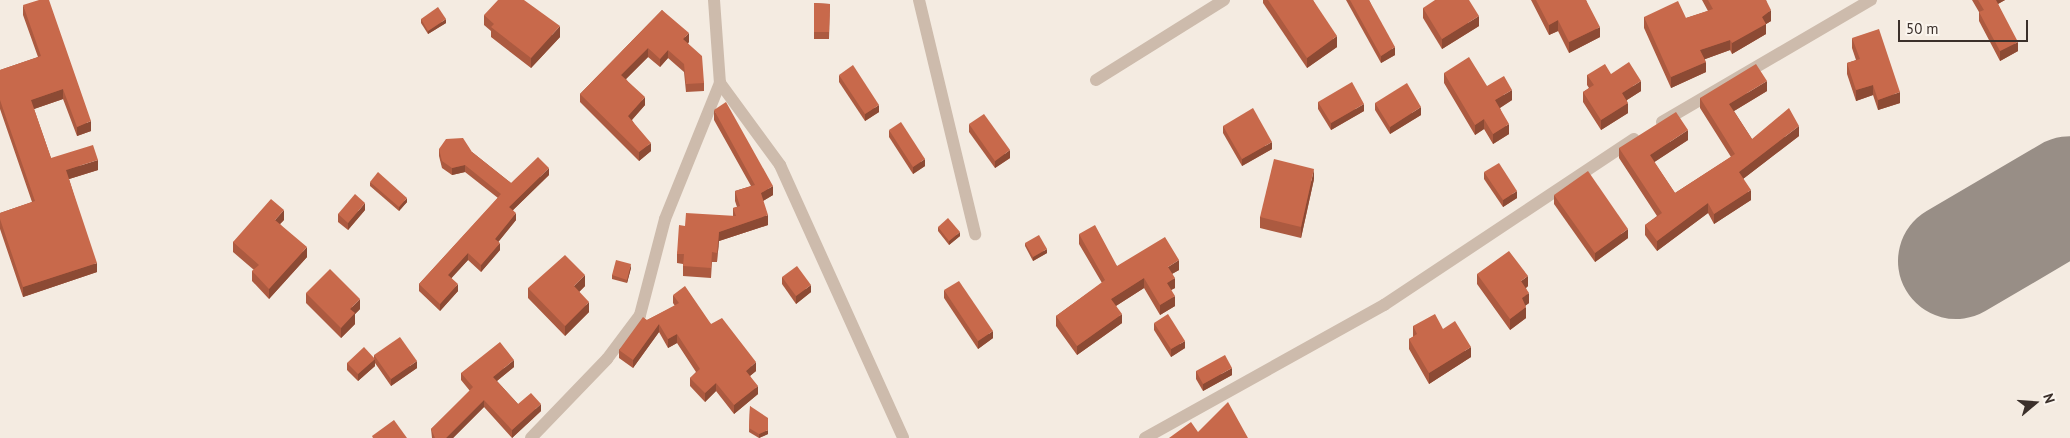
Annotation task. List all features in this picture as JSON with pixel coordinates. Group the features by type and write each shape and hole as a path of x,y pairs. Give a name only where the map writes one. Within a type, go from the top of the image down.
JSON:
{"street":[{"path":"531,438 607,359 640,316 665,219 720,83 714,0"},
{"path":"919,0 975,234"},
{"path":"1096,80 1224,0"},
{"path":"1145,438 1384,305 1575,176 1722,84 1871,0"},
{"path":"720,83 780,165 903,438"}],"building":[{"path":"39,0 49,0 91,121 77,127 63,89 31,100 51,158 93,145 98,160 66,170 97,263 23,287 0,219 0,213 35,201 0,100 0,70 41,56 23,5"},
{"path":"498,0 524,0 560,26 531,58 491,27 494,24 484,15"},
{"path":"1268,0 1313,0 1337,36 1307,58"},
{"path":"1350,0 1369,0 1395,47 1381,56"},
{"path":"1435,0 1469,0 1479,16 1442,39 1423,8"},
{"path":"1536,0 1586,0 1600,27 1569,42 1558,20 1549,25"},
{"path":"1708,0 1766,0 1771,10 1762,17 1766,24 1732,43 1730,40 1700,50 1706,62 1671,77 1644,17 1678,1 1686,18 1713,9"},
{"path":"1978,0 1996,0 2018,42 2000,51 1979,12 1984,10"},
{"path":"814,3 830,4 829,32 814,32"},
{"path":"438,7 446,19 428,31 421,19"},
{"path":"662,10 689,33 683,39 702,56 704,83 686,84 684,64 668,50 660,59 648,48 621,75 645,97 628,116 651,143 639,152 580,94"},
{"path":"1879,29 1900,92 1878,100 1873,85 1856,90 1847,63 1860,59 1852,38"},
{"path":"1469,57 1487,86 1504,76 1512,90 1495,100 1509,124 1493,134 1484,119 1475,125 1444,73"},
{"path":"1629,62 1641,81 1622,93 1628,103 1601,120 1583,92 1594,85 1587,75 1605,64 1611,74"},
{"path":"1756,64 1767,81 1729,104 1752,139 1789,108 1799,126 1739,172 1751,190 1714,214 1708,203 1657,241 1645,225 1662,213 1619,148 1676,112 1688,130 1650,155 1675,193 1735,154 1700,98"},
{"path":"853,65 879,105 865,114 839,75"},
{"path":"1352,82 1364,104 1331,123 1318,102"},
{"path":"1407,83 1421,107 1390,127 1375,103"},
{"path":"726,102 773,186 761,193 768,215 719,232 717,253 712,252 711,268 683,266 684,254 677,254 679,225 685,226 686,213 736,216 733,208 740,206 735,191 755,185 714,110"},
{"path":"1253,108 1272,142 1242,159 1223,126"},
{"path":"984,114 1010,150 995,161 969,124"},
{"path":"901,122 925,159 913,167 889,130"},
{"path":"463,138 472,152 511,183 538,157 549,168 509,207 516,213 495,239 500,243 481,265 468,253 448,275 458,284 440,304 419,284 501,194 465,165 452,168 442,161 439,149 446,139"},
{"path":"1274,159 1314,169 1301,227 1260,217"},
{"path":"1499,163 1517,191 1503,200 1484,172"},
{"path":"1588,171 1628,229 1595,253 1554,195"},
{"path":"378,172 407,198 399,207 370,182"},
{"path":"355,194 365,203 348,223 338,214"},
{"path":"271,199 284,210 275,220 307,247 269,289 252,271 259,265 233,242"},
{"path":"948,218 960,232 949,241 938,227"},
{"path":"1095,225 1117,266 1165,237 1179,260 1168,267 1175,278 1167,283 1175,296 1160,305 1144,278 1111,299 1122,314 1077,346 1056,316 1105,280 1079,234"},
{"path":"1039,235 1047,249 1033,257 1025,243"},
{"path":"1509,251 1528,276 1521,281 1529,293 1522,298 1526,307 1510,319 1477,274"},
{"path":"565,255 585,275 574,286 589,302 565,326 528,288"},
{"path":"616,260 631,264 627,280 612,275"},
{"path":"797,266 811,285 796,296 782,277"},
{"path":"330,269 360,299 350,309 355,313 341,328 306,293"},
{"path":"959,281 993,331 978,341 944,290"},
{"path":"685,286 711,324 722,318 756,362 746,371 758,386 734,405 716,383 705,393 690,378 700,369 677,334 668,339 659,324 633,360 619,350 643,317 647,320 679,303 673,295"},
{"path":"1168,314 1185,341 1171,349 1154,323"},
{"path":"1435,314 1443,329 1455,321 1471,347 1429,373 1409,339 1417,334 1413,326"},
{"path":"400,337 417,361 391,379 374,355"},
{"path":"500,342 514,360 493,377 518,404 531,393 541,404 512,430 484,400 446,438 435,438 431,429 473,387 461,373"},
{"path":"364,347 375,359 358,374 347,363"},
{"path":"1225,355 1232,368 1203,384 1196,371"},
{"path":"1228,402 1248,438 1169,438 1191,422 1198,432"},
{"path":"750,406 768,418 768,430 759,434 749,428"},
{"path":"394,420 407,438 373,438 372,436"}],"runway":[{"path":"1956,261 2070,194"}]}
